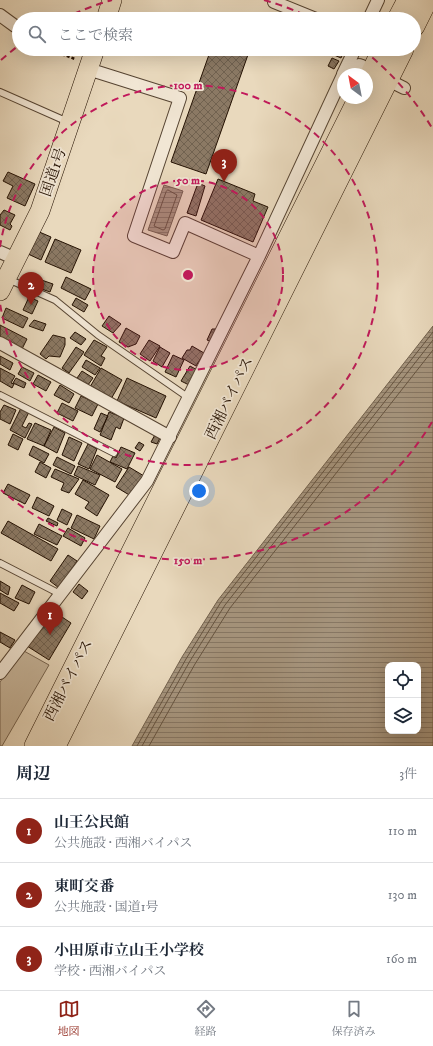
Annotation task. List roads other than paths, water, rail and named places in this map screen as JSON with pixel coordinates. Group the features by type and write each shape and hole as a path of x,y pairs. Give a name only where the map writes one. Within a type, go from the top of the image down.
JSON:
{"highway":[{"path":"108,12 112,0"},
{"path":"402,12 408,0"},
{"path":"421,12 427,0"},
{"path":"369,68 378,56"},
{"name":"西湘バイパス","path":"35,746 60,716 399,56"},
{"name":"国道1号","path":"3,285 8,255 40,211 91,61"},
{"name":"西湘バイパス","path":"55,746 60,716 356,104"},
{"path":"26,746 60,716"},
{"path":"60,716 60,746"}],"street":[{"path":"275,0 274,2 299,12"},
{"path":"372,12 378,0"},
{"path":"0,15 12,24"},
{"path":"346,68 352,56"},
{"path":"91,61 180,98 134,236 174,252 185,223 259,256"},
{"path":"0,673 147,481 259,256 337,94"},
{"path":"0,343 170,437"}],"lane":[{"path":"0,92 71,123"},
{"path":"3,285 55,300 98,335 189,398"},
{"path":"0,395 114,453"},
{"path":"0,563 60,594"}],"water":[{"path":"164,185 183,191 167,236 148,230"},
{"path":"433,326 433,746 132,746 182,657 218,600"}],"place":[{"name":"小田原市立山王小学校","path":"224,182"},
{"name":"東町交番","path":"31,305"},
{"name":"山王公民館","path":"50,635"}]}
